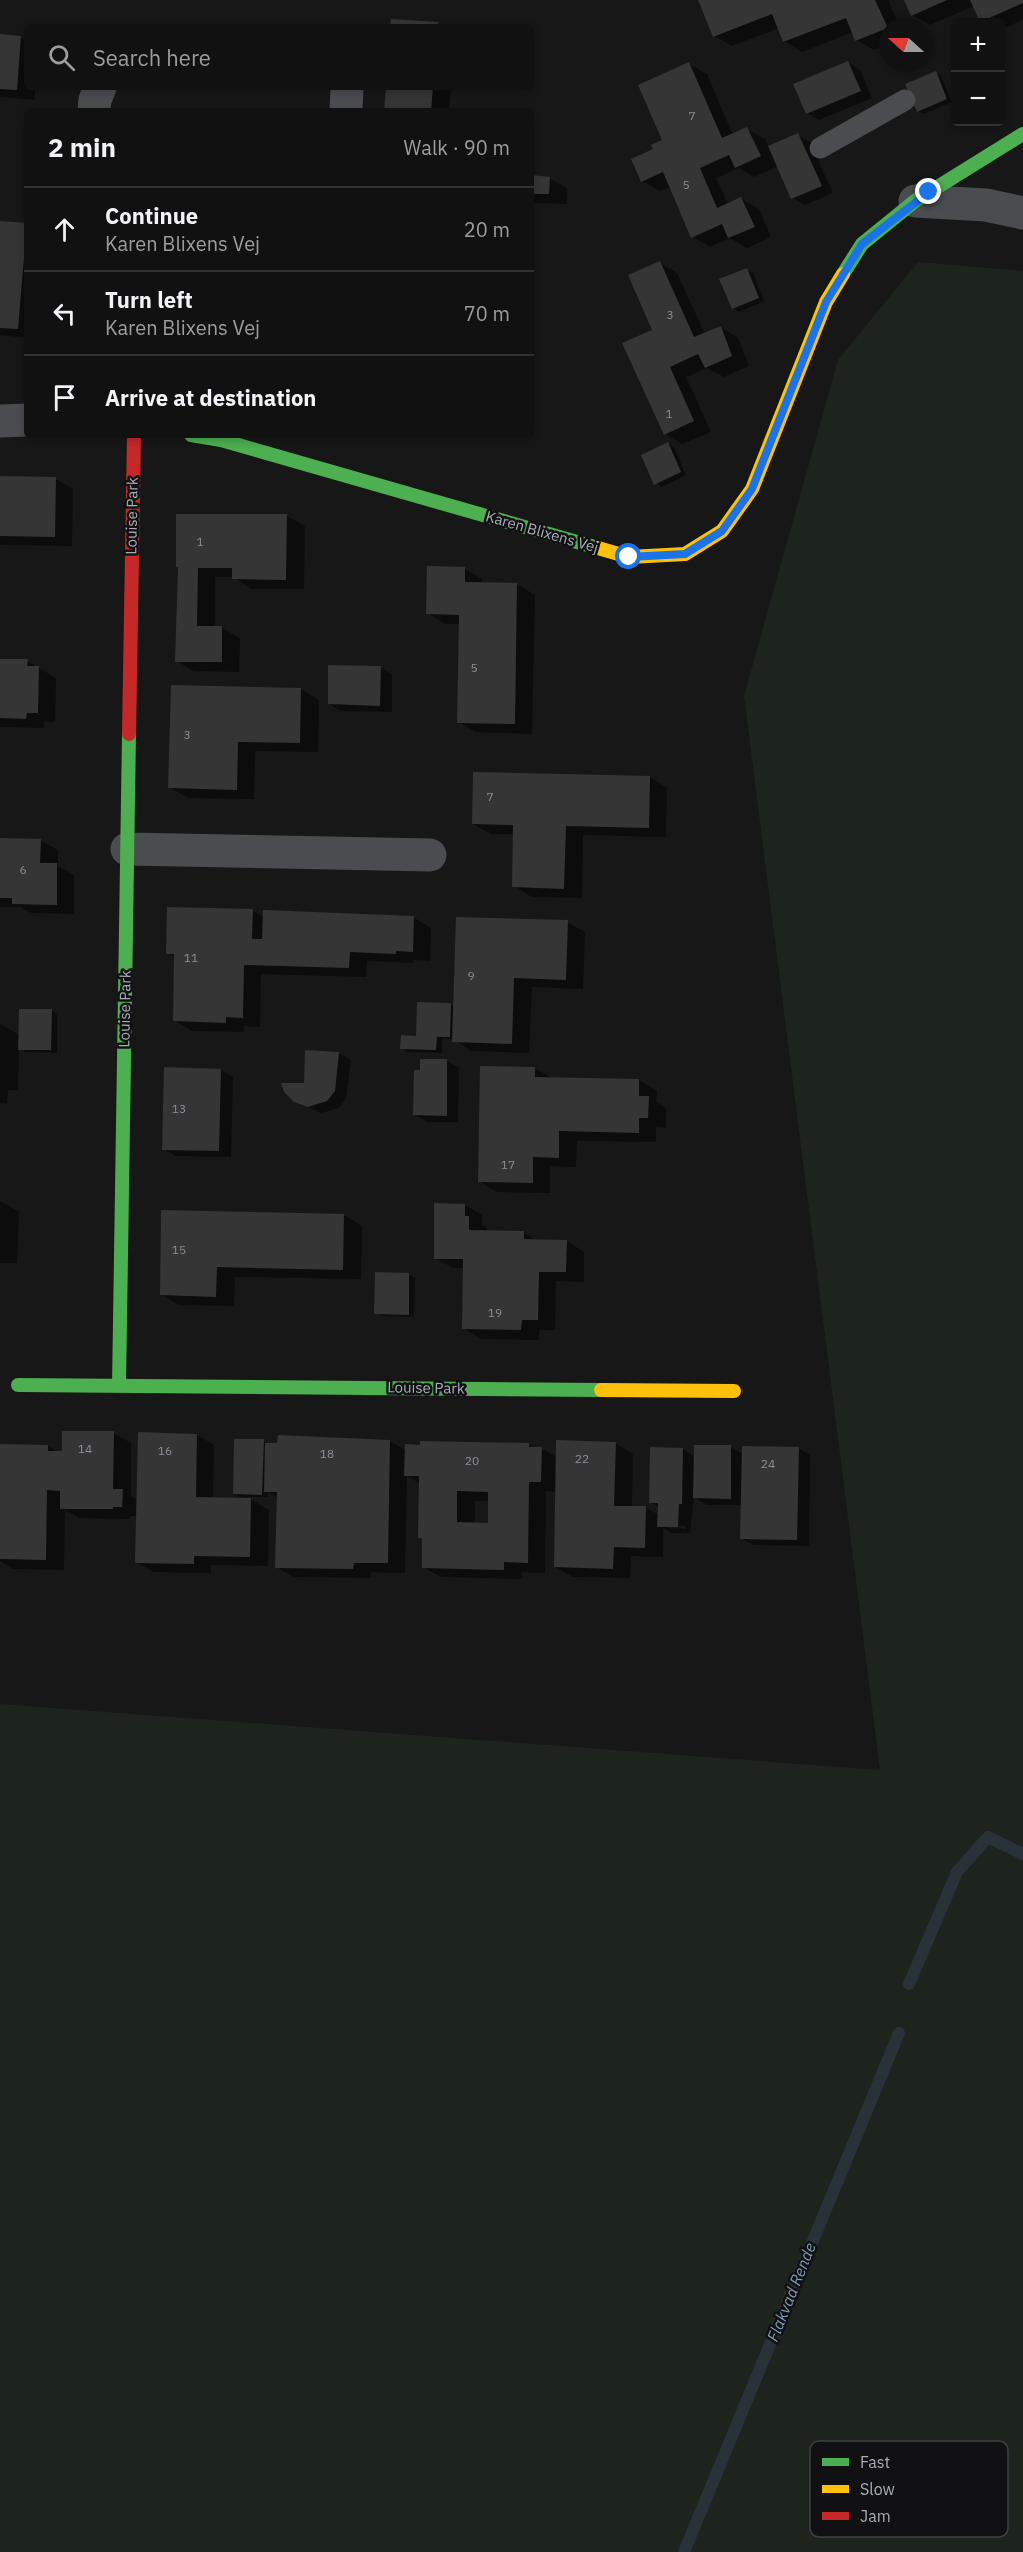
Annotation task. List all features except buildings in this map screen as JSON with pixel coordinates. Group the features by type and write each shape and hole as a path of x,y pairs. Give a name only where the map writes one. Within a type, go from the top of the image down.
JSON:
{"street":[{"path":"94,108 99,90"},
{"path":"346,108 347,90"},
{"name":"Karen Blixens Vej","path":"209,438 629,557 685,554 722,531 752,489 826,302 862,244 915,201 1023,134"},
{"path":"915,201 986,205 1023,213"},
{"path":"0,421 24,420"},
{"name":"Louise Park","path":"119,1386 134,438"},
{"path":"127,849 430,855"},
{"name":"Louise Park","path":"18,1385 734,1391"}],"lane":[{"path":"819,148 905,100"}],"shaded area":[{"path":"918,262 1023,271 1023,2552 0,2552 0,1704 880,1770 744,696 838,360"}],"waterway":[{"name":"Flakvad Rende","path":"909,1984 957,1872 988,1837 1023,1854"},
{"name":"Flakvad Rende","path":"684,2552 899,2033"}],"traffic: fast":[{"path":"843,274 862,244 915,201 1023,134"},
{"path":"209,438 598,548"},
{"path":"119,1386 129,734"},
{"path":"18,1385 601,1390"}],"traffic: slow":[{"path":"598,548 629,557 685,554 722,531 752,489 826,302 843,274"},
{"path":"601,1390 734,1391"}],"traffic: jam":[{"path":"129,734 134,438"}],"route":[{"path":"629,557 685,554 722,531 752,489 826,302 862,244 929,192"}]}
